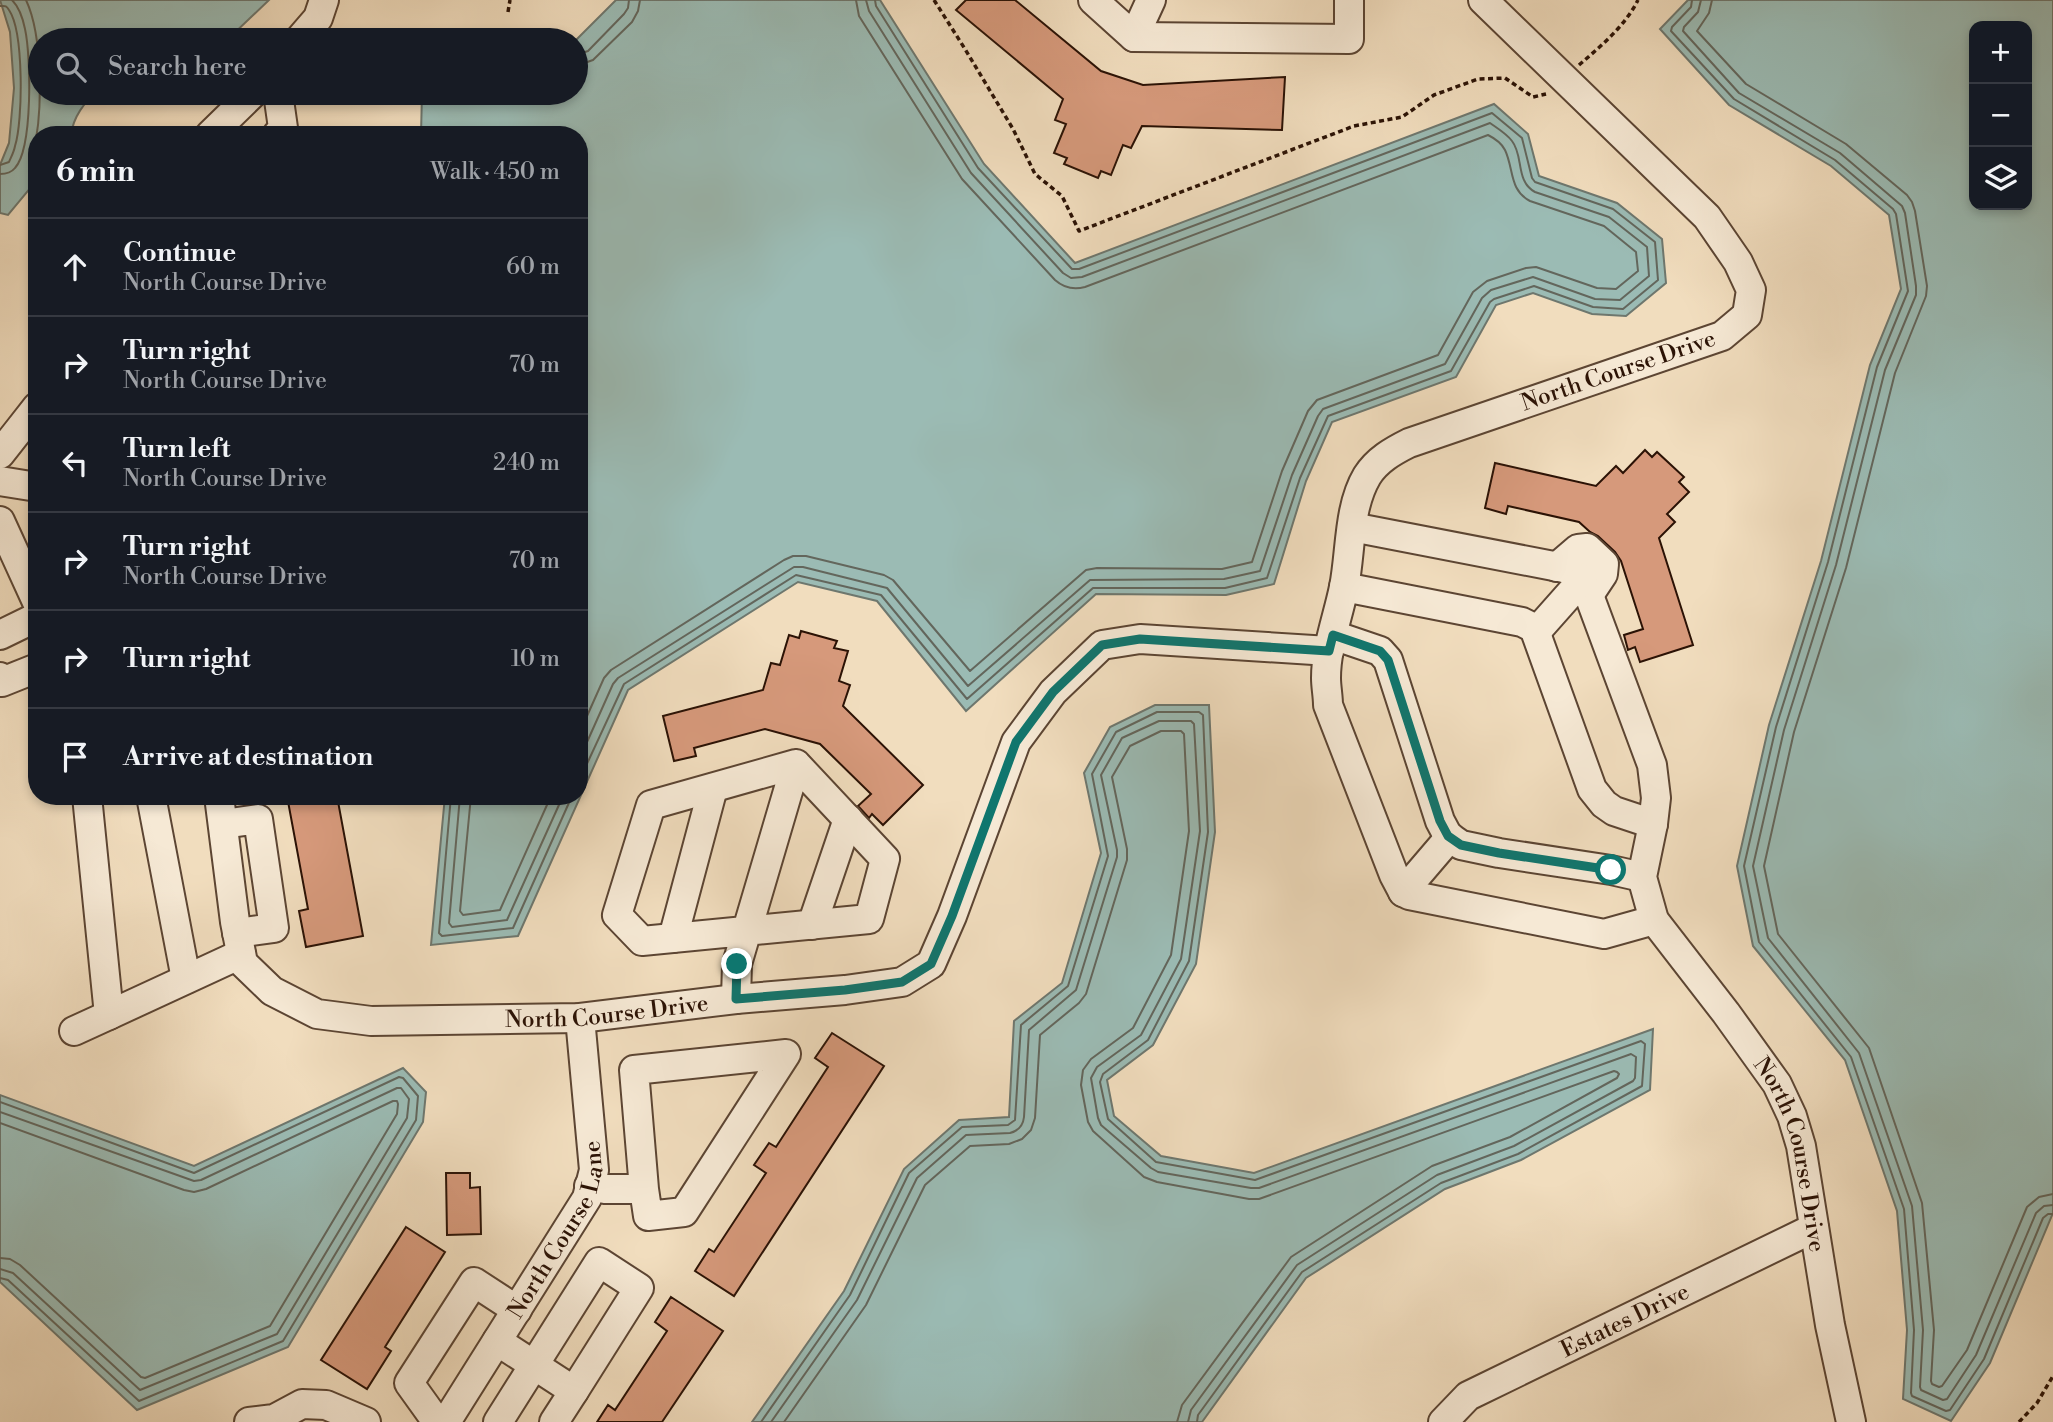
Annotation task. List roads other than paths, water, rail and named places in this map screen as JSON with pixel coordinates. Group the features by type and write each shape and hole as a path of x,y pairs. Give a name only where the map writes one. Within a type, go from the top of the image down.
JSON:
{"street":[{"path":"309,28 318,18 324,0"},
{"path":"1093,0 1135,37 1349,39 1349,0"},
{"path":"1135,37 1151,0"},
{"name":"North Course Drive","path":"1403,892 1328,705 1326,678 1331,643 1344,587 1352,527 1359,496 1368,476 1387,454 1409,443 1722,336 1747,315 1751,290 1738,262 1707,217 1483,0"},
{"path":"219,126 241,105"},
{"path":"280,105 283,126"},
{"path":"0,454 28,418"},
{"path":"0,481 28,486"},
{"path":"0,521 25,551"},
{"path":"1352,527 1557,567 1578,549 1587,548 1604,564 1603,575 1536,632"},
{"path":"1344,587 1522,622 1534,628 1592,789 1604,804 1614,811 1653,824"},
{"path":"1586,587 1652,765 1656,798 1643,877 1499,853 1461,845 1450,837 1403,892 1604,934 1654,920"},
{"path":"0,635 28,621"},
{"name":"North Course Drive","path":"239,944 243,962 272,991 317,1014 371,1021 580,1018 902,982 931,964 952,916 1016,742 1053,692 1102,645 1140,639 1331,643 1380,651 1388,660 1440,821 1450,837"},
{"path":"0,677 2,682 28,672"},
{"path":"736,999 737,964 796,764"},
{"path":"796,764 885,859 869,919 642,941 617,915 651,805 796,764"},
{"path":"673,939 713,788"},
{"path":"88,805 109,1015"},
{"path":"153,805 186,979"},
{"path":"220,805 239,944"},
{"path":"74,1031 186,979 239,944 274,928 258,819 223,824"},
{"path":"812,925 848,819"},
{"name":"North Course Drive","path":"1643,877 1654,920 1777,1084 1792,1116 1801,1146 1830,1325 1851,1422"},
{"name":"North Course Lane","path":"446,1422 587,1198 594,1170 580,1018"},
{"path":"786,1054 684,1212 648,1216 644,1189 634,1070 786,1054"},
{"path":"590,1186 605,1189 644,1189"},
{"name":"Estates Drive","path":"1443,1422 1468,1396 1814,1228"},
{"path":"498,1422 599,1262 639,1288 554,1422"},
{"path":"437,1422 409,1383 474,1282 517,1310"},
{"path":"497,1341 574,1391"},
{"path":"249,1422 274,1419 302,1404 326,1405 355,1420"}],"water":[{"path":"0,0 269,0 240,28 28,28 28,105 85,105 73,126 28,126 28,191 8,215 0,213 0,165 9,143 14,88 10,32"},
{"path":"616,0 880,0 984,164 1075,263 1494,104 1528,134 1539,176 1617,203 1662,239 1666,283 1626,316 1592,314 1533,293 1496,305 1456,377 1332,422 1306,481 1274,584 1226,595 1096,594 966,711 877,601 798,582 628,690 588,779 588,126 421,126 422,105 588,105 588,28"},
{"path":"1688,0 2053,0 2053,1213 1990,1363 1951,1421 1903,1399 1907,1330 1897,1211 1845,1060 1753,946 1737,866 1769,725 1821,561 1870,365 1901,289 1889,215 1831,166 1729,105 1660,29"},
{"path":"1155,705 1209,705 1215,832 1196,964 1153,1045 1107,1080 1114,1116 1161,1156 1254,1173 1653,1029 1650,1090 1521,1160 1445,1189 1306,1278 1202,1422 752,1422 844,1291 904,1169 959,1120 1009,1117 1014,1021 1062,983 1101,853 1084,773 1110,727"},
{"path":"444,805 577,805 518,936 431,945"},
{"path":"403,1068 426,1092 423,1122 288,1347 137,1410 0,1282 0,1095 194,1166"}]}
